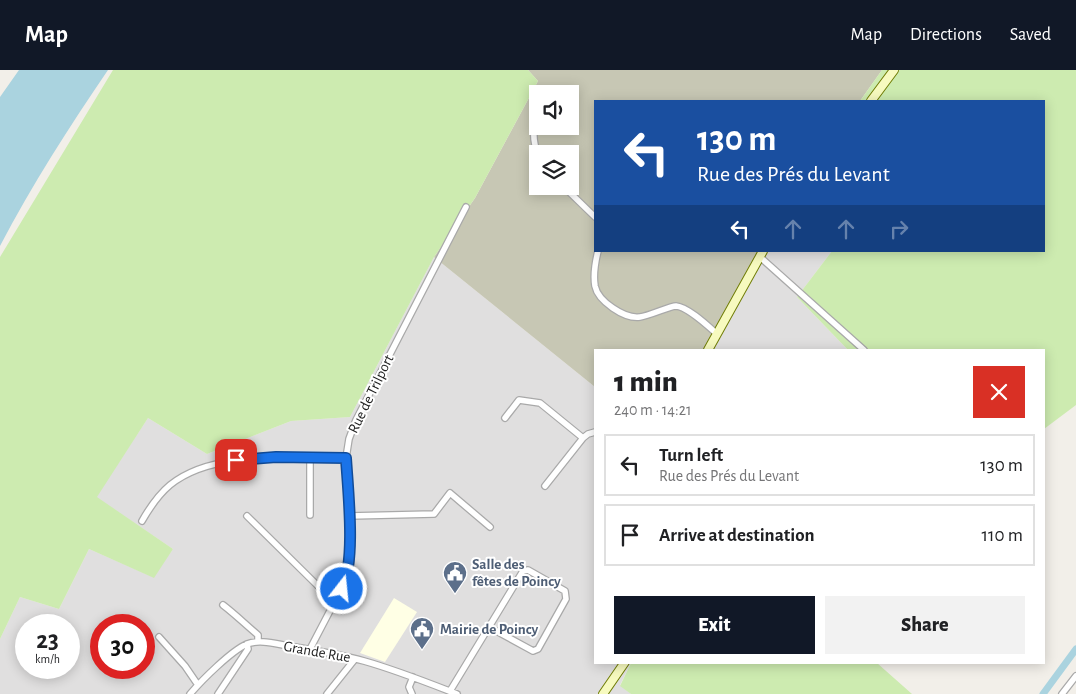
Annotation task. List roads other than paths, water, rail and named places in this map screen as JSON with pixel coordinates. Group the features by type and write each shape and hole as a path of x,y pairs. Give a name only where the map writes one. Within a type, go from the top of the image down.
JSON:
{"street":[{"path":"872,100 894,70"},
{"path":"572,195 594,216"},
{"name":"Rue de Trilport","path":"310,650 345,582 349,568 346,458 356,420 466,207"},
{"path":"598,252 594,267 595,288 608,305 620,312 638,318 675,306 685,308 717,334"},
{"path":"709,349 761,254 863,349"},
{"path":"505,418 519,400 540,403 583,438"},
{"path":"545,486 583,438 594,432"},
{"path":"142,521 155,500 172,484 191,473 211,466 254,458 346,458"},
{"path":"310,459 310,515"},
{"path":"349,516 434,514 450,493 490,526"},
{"path":"247,516 319,587 337,596"},
{"path":"450,692 489,627 524,571 528,570 565,591 566,599 538,648 533,651 489,627"},
{"path":"222,605 240,618 242,622 258,635 258,642"},
{"path":"158,637 185,666 198,685"},
{"name":"Grande Rue","path":"190,694 233,654 247,644 258,642 355,659 413,677 457,694"},
{"path":"218,694 248,649 247,644"},
{"path":"327,694 355,659"},
{"path":"603,694 624,664"},
{"path":"1062,694 1076,676"},
{"path":"412,694 409,687 413,677"}],"water":[{"path":"19,70 108,70 51,156 0,246 0,97"}],"waterway":[{"path":"1043,694 1076,649"}],"place":[{"name":"Salle des fêtes de Poincy","path":"455,594"},
{"name":"Mairie de Poincy","path":"422,650"}]}
